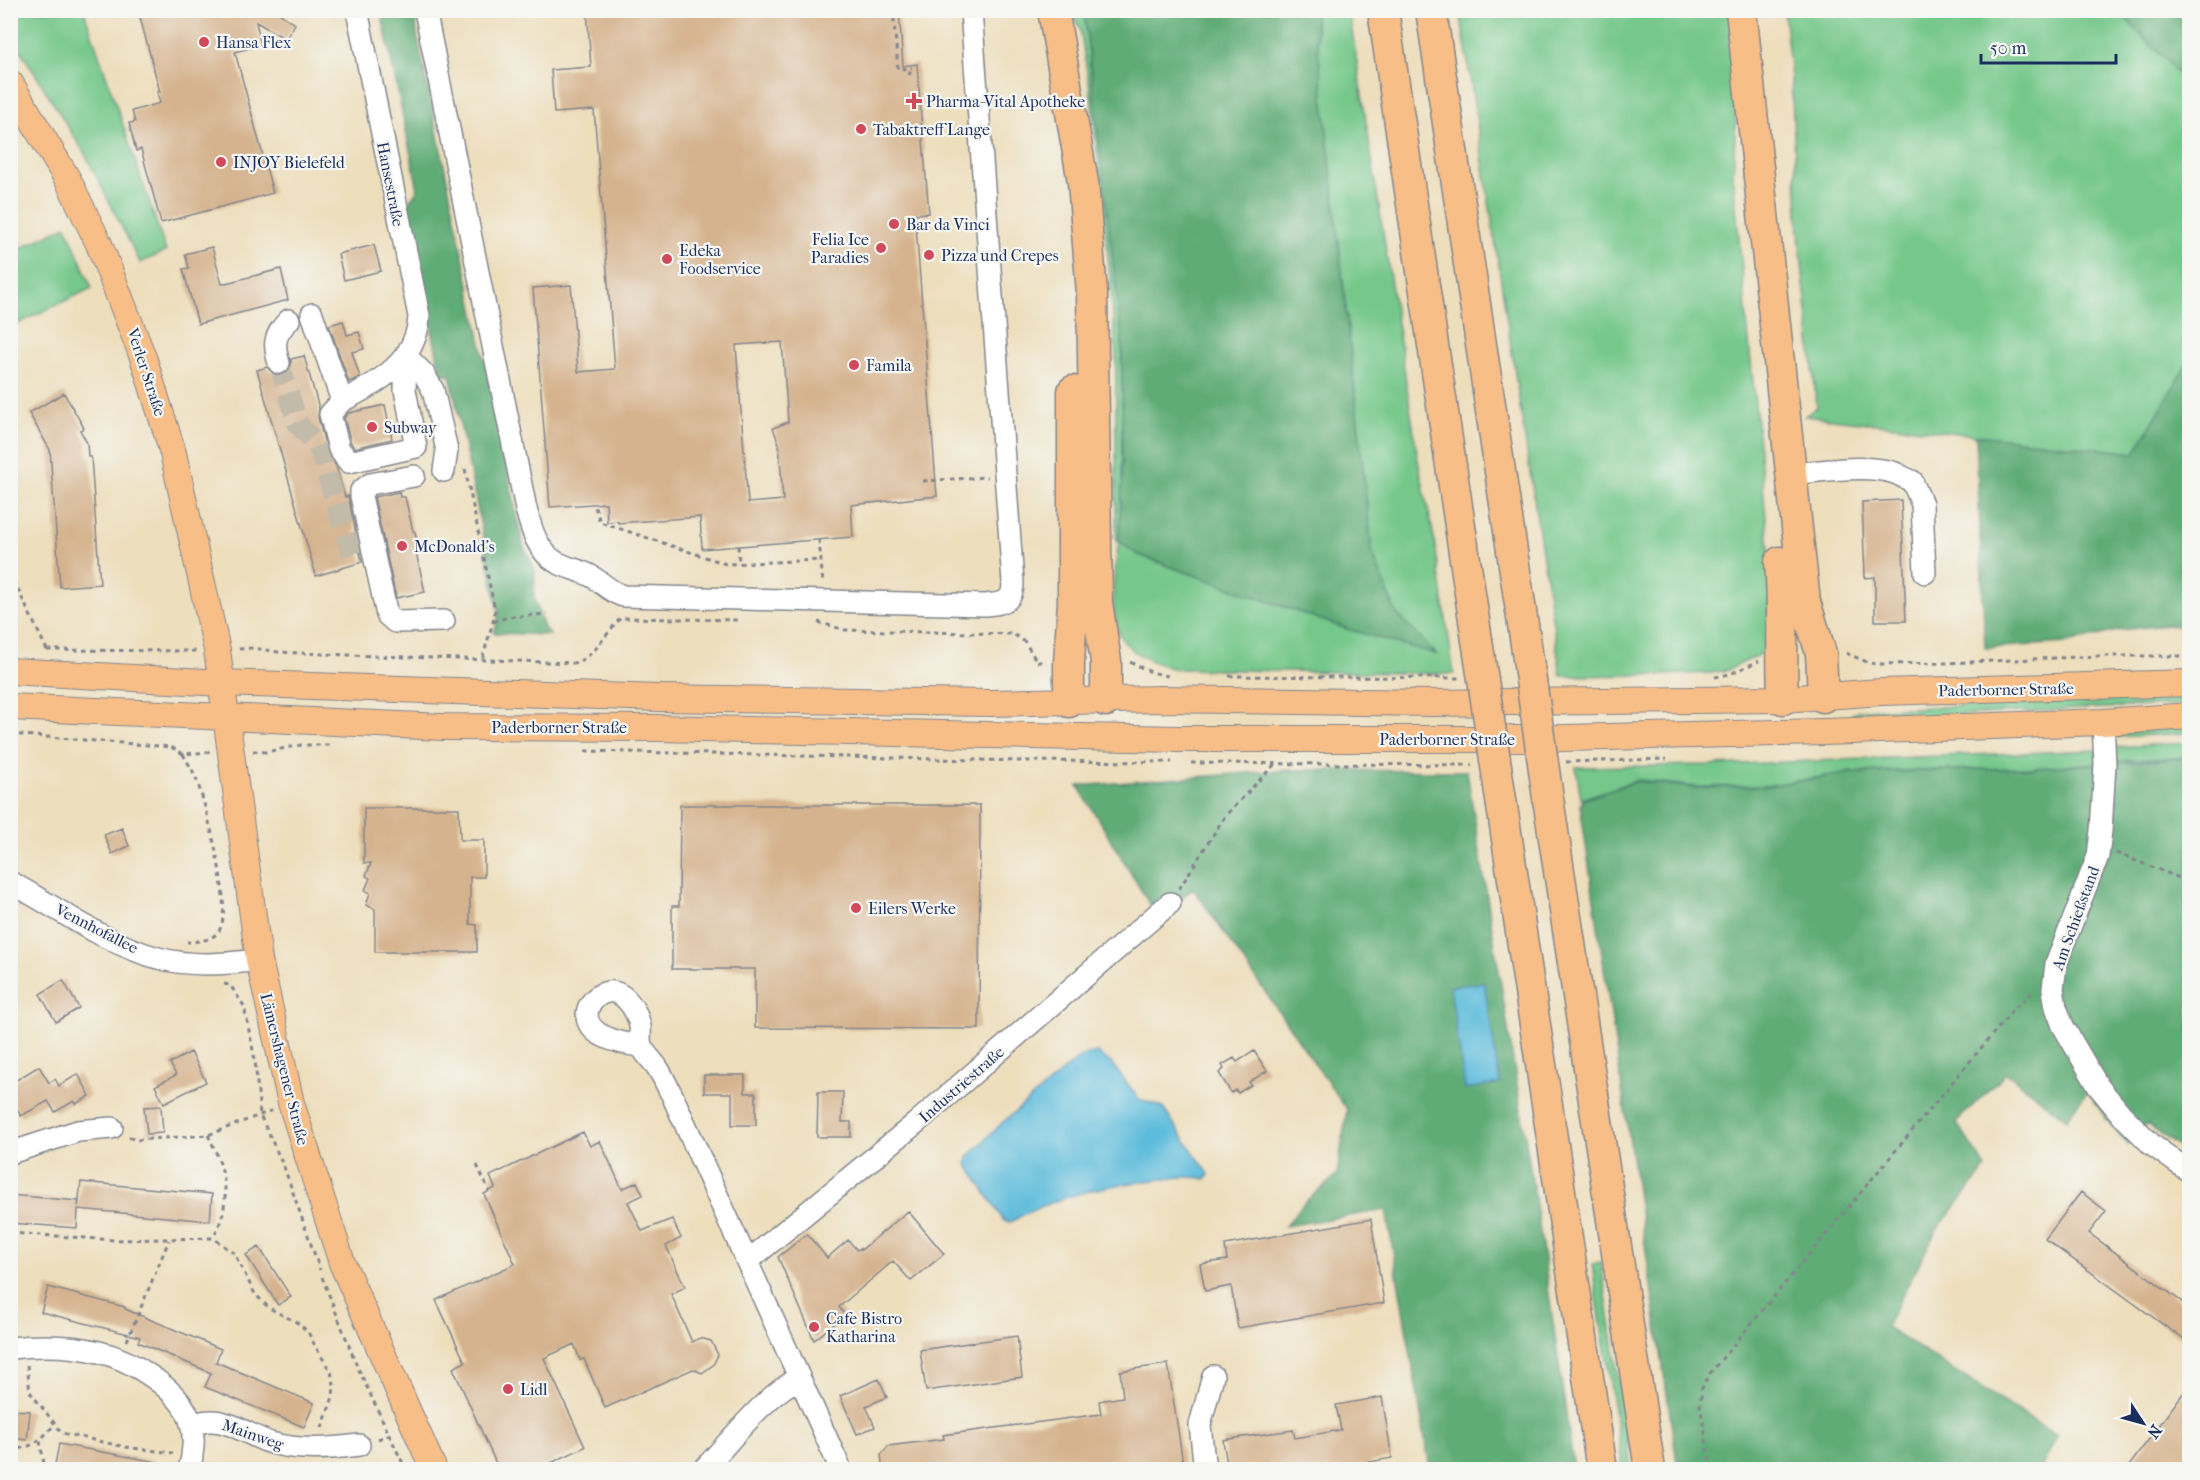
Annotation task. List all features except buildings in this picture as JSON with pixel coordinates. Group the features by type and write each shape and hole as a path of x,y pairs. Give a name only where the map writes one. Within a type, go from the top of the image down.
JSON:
{"highway":[{"path":"1052,10 1083,182 1092,294 1097,603 1106,661 1106,701"},
{"path":"1052,10 1073,280 1073,602 1069,702"},
{"path":"1383,10 1602,1470"},
{"path":"1431,10 1650,1470"},
{"path":"1741,10 1805,602 1821,653 1823,697"},
{"path":"1750,102 1743,174 1784,600 1781,656 1783,699"}],"main road":[{"name":"Verler Straße","path":"10,83 68,180 99,244 144,360 172,453 217,650 227,718"},
{"name":"Paderborner Straße","path":"10,671 222,683 659,698 969,702 1160,699 1431,703 1783,699 1881,692 2190,683"},
{"path":"1823,697 1824,732"},
{"path":"1783,699 1787,733"},
{"path":"1106,701 1107,738"},
{"path":"1068,737 1069,702"},
{"name":"Paderborner Straße","path":"10,707 443,727 655,728 1107,738 1521,739 1824,732 2103,722 2190,716"},
{"name":"Lämershagener Straße","path":"227,718 259,960 291,1103 342,1263 434,1470"}],"street":[{"name":"Hansestraße","path":"357,10 419,316 416,338 406,356"},
{"path":"425,10 526,508 537,542 555,561 584,572 605,588 623,596 986,605 1001,603 1013,592 1007,476 971,10"},
{"path":"312,314 342,401"},
{"path":"279,363 274,348 275,340 289,320"},
{"path":"406,356 405,390 416,447 349,462 339,449 330,414 342,401 378,383 406,356"},
{"path":"406,356 424,374 433,390 447,450 454,468"},
{"path":"1790,474 1834,470 1877,470 1894,473 1912,481 1922,504 1925,573"},
{"path":"414,476 370,484 361,491 361,496 390,620 395,622 444,621"},
{"name":"Am Schießstand","path":"2103,722 2105,764 2098,856 2056,964 2053,989 2056,1007 2063,1026 2098,1086 2121,1114 2152,1145 2190,1173"},
{"name":"Vennhofallee","path":"10,882 109,938 157,958 189,964 226,964 259,960"},
{"name":"Industriestraße","path":"748,1261 916,1123 1170,903"},
{"path":"641,1046 658,1068 672,1095 748,1261 798,1379 841,1470"},
{"path":"10,1153 78,1131 111,1128"},
{"path":"18,1348 64,1347 99,1352 119,1359 152,1377 176,1397 185,1409 191,1424 191,1460"},
{"path":"1205,1470 1200,1425 1213,1376"},
{"path":"703,1470 771,1398 798,1379"},
{"name":"Mainweg","path":"191,1424 211,1420 224,1423 270,1443 314,1449 359,1445"}],"path":[{"path":"893,10 898,69 912,68 909,75"},
{"path":"454,468 495,609 482,660"},
{"path":"923,481 1007,476"},
{"path":"595,507 600,522 726,564 821,560"},
{"path":"416,551 458,544"},
{"path":"738,546 739,563"},
{"path":"10,573 47,650"},
{"path":"493,622 547,614"},
{"path":"38,649 217,650 253,648 290,652 574,663 586,659 602,642 608,630 621,618 738,620"},
{"path":"808,621 820,622 845,630 1012,634 1025,642 1037,662"},
{"path":"1821,653 1844,653 1869,663 1878,664 2100,656 2190,656"},
{"path":"1710,678 1730,674 1766,658 1781,656"},
{"path":"1127,661 1151,672 1179,676"},
{"path":"1226,676 1459,678"},
{"path":"178,942 206,940 217,934 224,917 217,861 195,776 183,754"},
{"path":"1170,903 1225,816 1276,763"},
{"path":"2098,856 2110,853 2122,854 2190,882"},
{"path":"1711,1470 1700,1405 1702,1388 1711,1372 2012,1011 2031,994 2053,989"},
{"path":"111,1128 135,1140 208,1135 291,1103"},
{"path":"208,1135 217,1153 225,1189 222,1220 213,1238"},
{"path":"477,1165 489,1191"},
{"path":"10,1233 74,1239 213,1238 234,1252 255,1294 269,1308 298,1323 308,1332 331,1371 334,1384 333,1397 314,1449"},
{"path":"119,1359 169,1240"},
{"path":"18,1348 30,1392 63,1433 125,1448 176,1454 191,1460"},
{"path":"10,1449 33,1446 55,1424"},
{"path":"359,1445 414,1425"},
{"path":"40,1441 45,1470"}],"green space":[{"path":"10,11 84,11 166,251 140,263 85,154 11,35"},
{"path":"381,11 415,11 417,35 523,545 535,570 534,598 544,628 550,635 494,633 499,614 450,374 441,375 407,204 418,189"},
{"path":"1071,11 1084,11 1122,339 1122,479 1119,541 1116,539 1116,353 1109,265 1090,88 1080,29"},
{"path":"1084,11 1314,11 1372,552 1396,613 1436,654 1347,629 1177,569 1137,554 1119,541 1122,479 1122,339"},
{"path":"1314,11 1349,11 1419,466 1434,538 1454,674 1175,669 1152,661 1131,649 1121,637 1117,627 1114,616 1113,590 1119,541 1137,554 1177,569 1347,629 1434,653 1396,613 1372,552"},
{"path":"1460,11 1730,11 1737,90 1733,176 1770,559 1769,645 1765,654 1728,670 1711,673 1561,676"},
{"path":"1784,11 2118,11 2189,84 2189,360 2135,453 1805,416 1817,407 1799,235 1791,77"},
{"path":"2118,11 2189,11 2189,84"},
{"path":"66,226 92,288 11,327 11,253"},
{"path":"2189,360 2189,627 2166,625 2121,630 2067,643 1985,648 1976,435 2135,453"},
{"path":"2189,697 2189,704 1856,720 1852,718 1852,714 1859,710"},
{"path":"2189,728 2189,733 2117,737 2117,732"},
{"path":"2189,743 2189,757 2116,761 2113,759 2113,750 2116,747"},
{"path":"2097,750 2097,763 2033,768 1849,772 1767,786 1697,787 1638,780 1581,799 1576,767 1710,765"},
{"path":"2189,758 2189,1137 2182,1150 2146,1124 2128,1145 2106,1119 2088,1091 2066,1119 2006,1073 1956,1122 1986,1168 1936,1231 1886,1327 2057,1436 2041,1469 1678,1469 1580,805 1584,799 1638,781 1698,788 1767,786 1849,773 2034,768"},
{"path":"1289,770 1467,771 1538,1217 1574,1469 1430,1469 1386,1210 1285,1226 1305,1202 1337,1175 1347,1110 1193,888 1158,918 1078,786"},
{"path":"1601,1262 1631,1469 1623,1469 1592,1264"}],"water":[{"path":"1484,982 1500,1084 1465,1089 1450,987"},
{"path":"1097,1053 1111,1063 1139,1099 1162,1107 1209,1174 1206,1179 1193,1177 1136,1182 1080,1193 1044,1205 1010,1222 1004,1221 967,1164 968,1157 1003,1122 1081,1056"}],"tunnel":[{"path":"279,363 298,424 320,451 355,564"}],"place":[{"name":"Hansa Flex","path":"204,42"},
{"name":"Pharma-Vital Apotheke","path":"914,101"},
{"name":"Tabaktreff Lange","path":"861,129"},
{"name":"INJOY Bielefeld","path":"221,162"},
{"name":"Bar da Vinci","path":"894,224"},
{"name":"Felia Ice Paradies","path":"881,248"},
{"name":"Pizza und Crepes","path":"929,255"},
{"name":"Edeka Foodservice","path":"667,259"},
{"name":"Famila","path":"854,365"},
{"name":"Subway","path":"372,427"},
{"name":"McDonald's","path":"402,546"},
{"name":"Eilers Werke","path":"856,908"},
{"name":"Cafe Bistro Katharina","path":"814,1327"},
{"name":"Lidl","path":"508,1389"}]}
